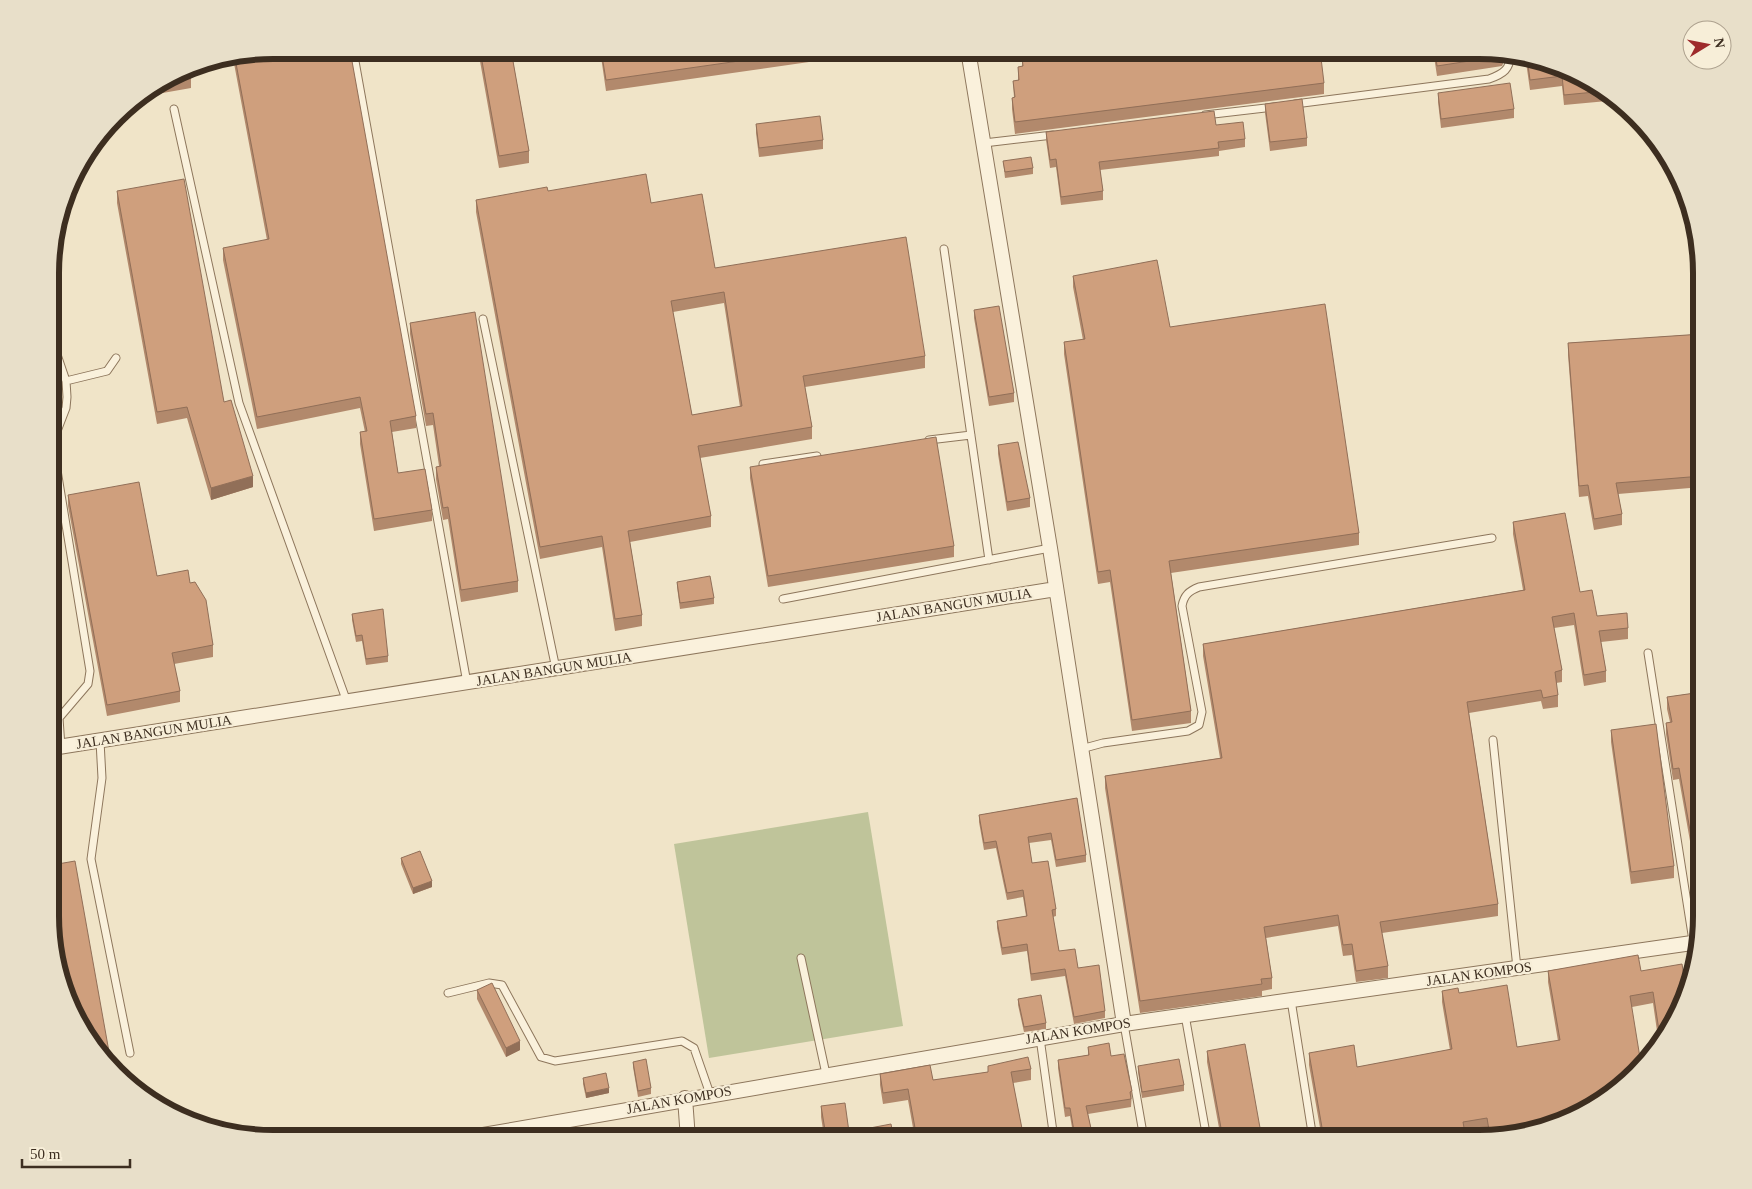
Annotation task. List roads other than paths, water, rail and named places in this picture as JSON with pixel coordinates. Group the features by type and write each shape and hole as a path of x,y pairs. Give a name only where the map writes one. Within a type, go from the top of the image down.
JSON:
{"street":[{"path":"970,59 1050,548 1124,1024"},
{"name":"JALAN BANGUN MULIA","path":"59,748 1056,589"},
{"name":"JALAN KOMPOS","path":"509,1130 1040,1037 1691,944"},
{"path":"685,1098 687,1130"}],"lane":[{"path":"355,59 467,683"},
{"path":"1290,105 1489,79 1502,74 1508,68 1509,61"},
{"path":"1192,117 1280,106"},
{"path":"174,109 239,403 347,702"},
{"path":"984,143 1065,133"},
{"path":"944,249 988,560"},
{"path":"483,319 556,669"},
{"path":"66,381 107,371 116,358"},
{"path":"59,360 66,381 66,408 59,429"},
{"path":"921,442 971,435"},
{"path":"763,464 823,455"},
{"path":"59,476 90,671 88,684 59,718"},
{"path":"1080,749 1103,743 1188,731 1199,725 1202,712 1182,606 1184,597 1190,591 1199,587 1492,538"},
{"path":"783,599 1050,548"},
{"path":"1648,653 1693,925"},
{"path":"1493,740 1517,968"},
{"path":"100,741 102,778 91,859 130,1053"},
{"path":"801,958 826,1074"},
{"path":"448,993 489,983 502,984 541,1057 555,1061 682,1040 694,1048 710,1094"},
{"path":"1290,1000 1312,1130"},
{"path":"1186,1015 1205,1130"},
{"path":"1124,1024 1142,1130"},
{"path":"1040,1037 1053,1130"}]}
